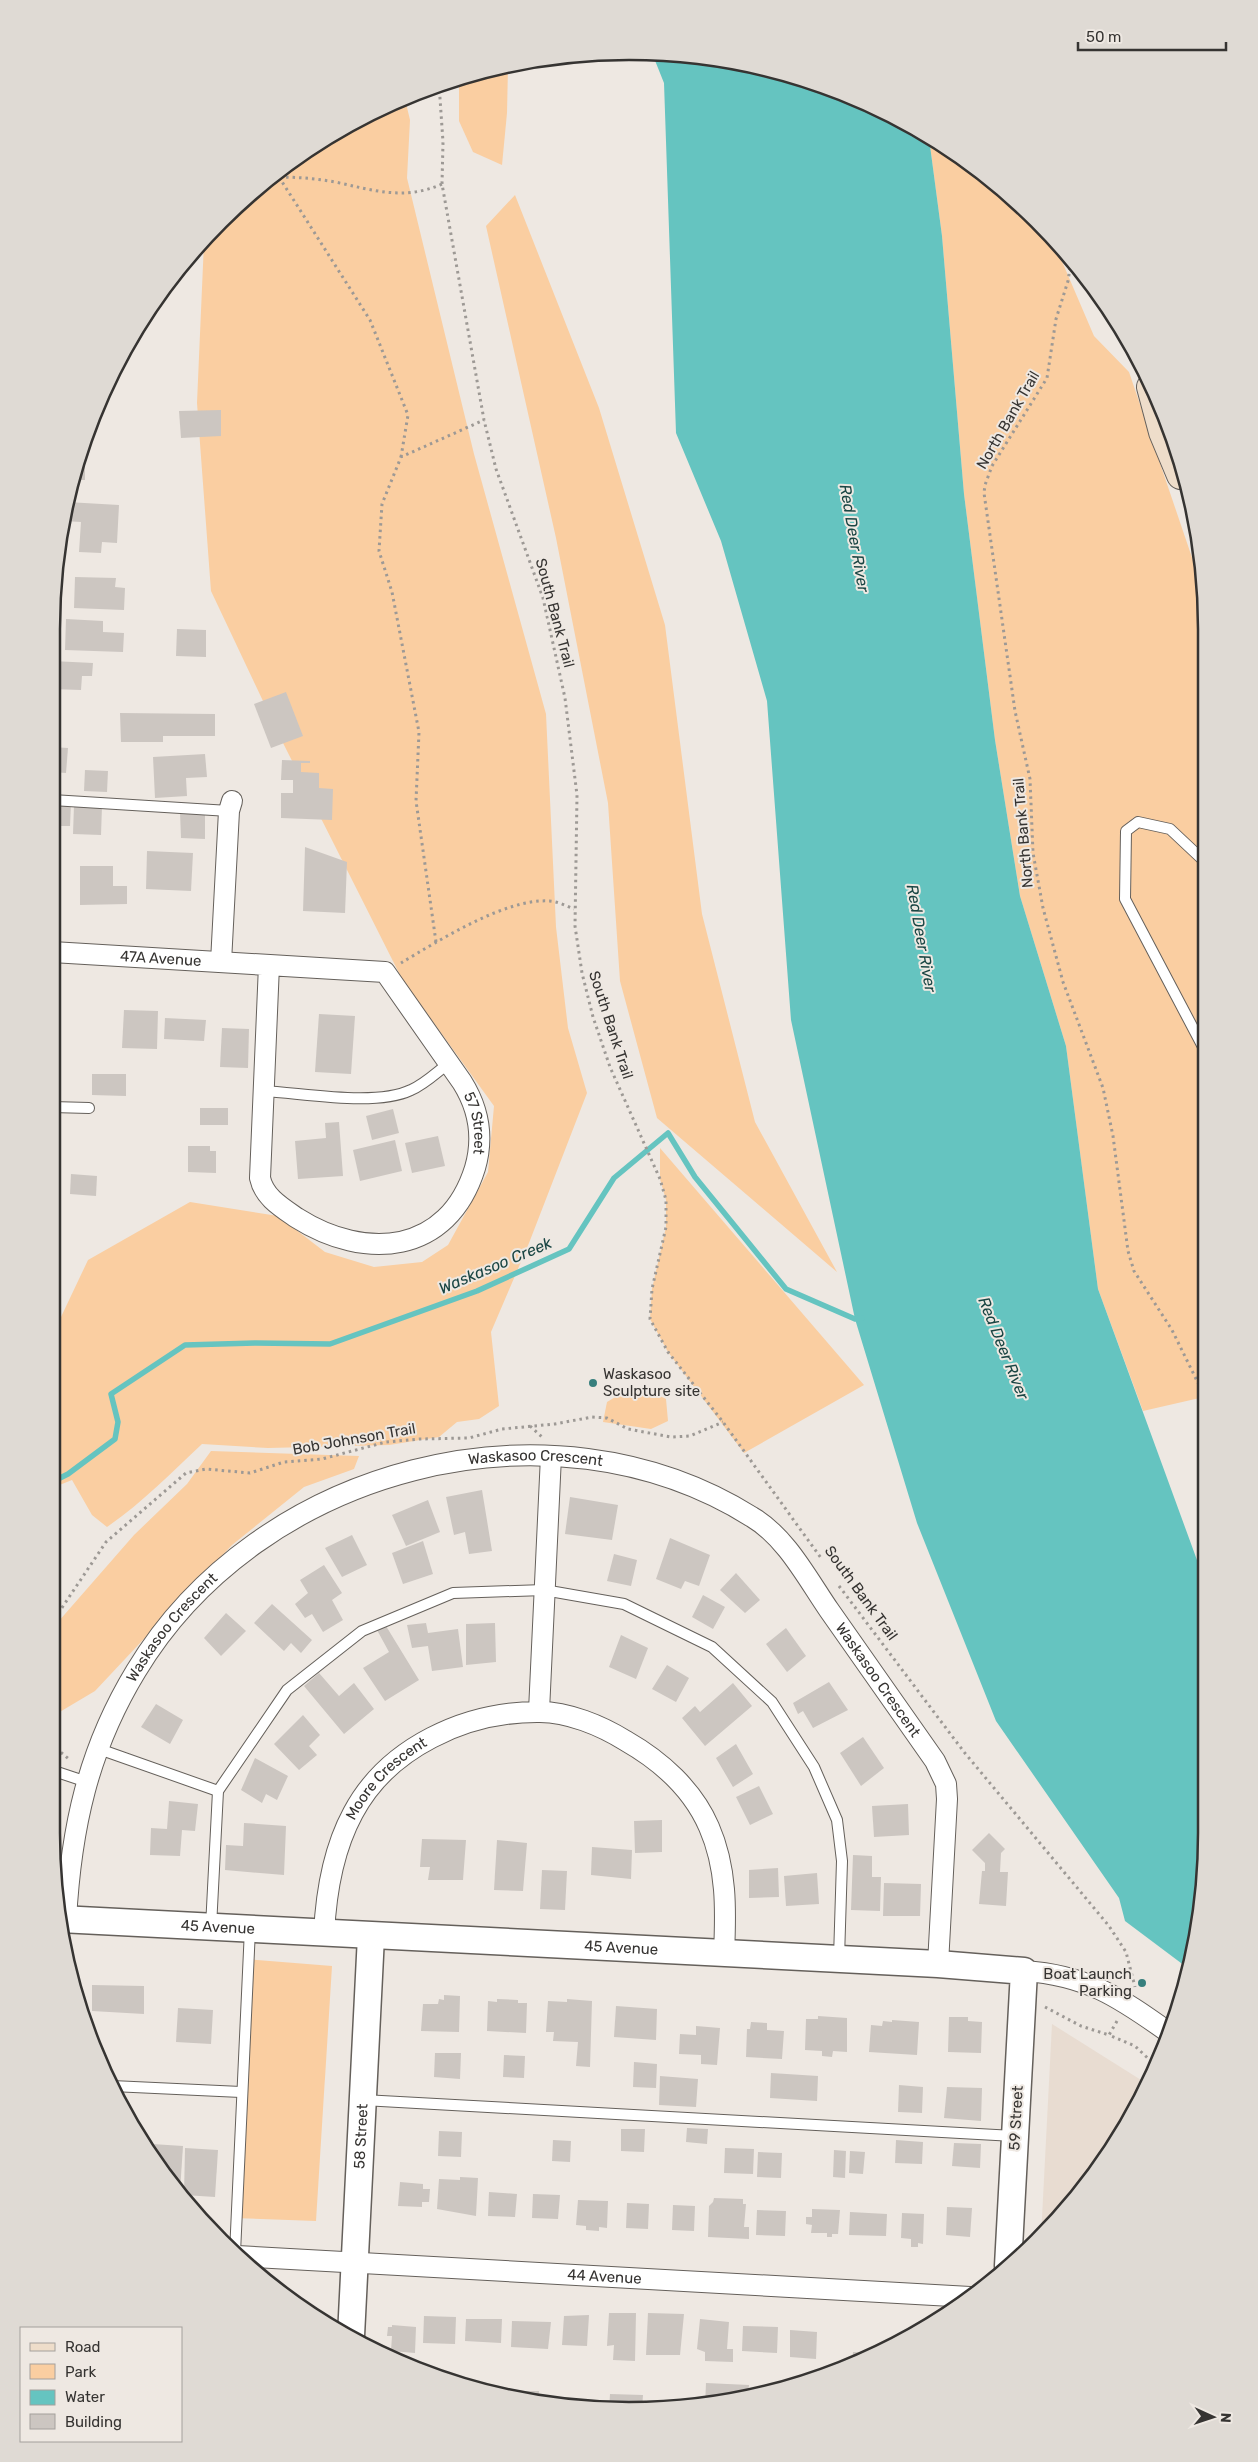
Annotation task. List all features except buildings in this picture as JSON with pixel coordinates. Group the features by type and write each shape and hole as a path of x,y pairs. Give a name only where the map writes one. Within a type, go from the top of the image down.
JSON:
{"street":[{"path":"221,962 231,806"},
{"name":"47A Avenue","path":"60,952 269,965"},
{"path":"269,965 385,972"},
{"name":"57 Street","path":"269,965 260,1178 266,1195 293,1215 329,1236 359,1244 388,1244 413,1238 435,1227 458,1204 471,1180 479,1147 478,1112 472,1098 385,972"},
{"name":"Waskasoo Crescent","path":"65,1905 73,1839 87,1782 115,1709 134,1675 168,1626 232,1560 273,1532 312,1509 351,1490 421,1467 497,1456 551,1456 623,1466 689,1485 726,1502 756,1519 788,1552 935,1761 946,1784 947,1799 938,1964"},
{"path":"538,1712 551,1456"},
{"name":"Moore Crescent","path":"324,1934 332,1868 341,1842 353,1813 387,1770 435,1735 466,1722 499,1715 538,1712 561,1715 593,1725 620,1737 647,1754 690,1794 710,1828 719,1856 726,1899 724,1954"},
{"name":"45 Avenue","path":"67,1919 324,1934 938,1964 1024,1971 1058,1975 1082,1981 1127,2003 1163,2029"},
{"name":"58 Street","path":"350,2329 371,1936"},
{"name":"59 Street","path":"1009,2257 1024,1971"},
{"name":"44 Avenue","path":"248,2255 958,2296"}],"lane":[{"path":"60,800 231,806"},
{"path":"1198,855 1170,829 1138,822 1126,831 1125,899 1198,1038"},
{"path":"263,1091 366,1098 387,1097 413,1090 449,1063"},
{"path":"60,1106 89,1108"},
{"path":"211,1928 218,1791 287,1690 362,1631 453,1593 544,1590 624,1604 633,1608 712,1647 772,1702 814,1767 837,1820 842,1861 839,1959"},
{"path":"99,1749 218,1791"},
{"path":"60,1773 87,1782"},
{"path":"236,2244 241,2092 250,1930"},
{"path":"120,2086 241,2092"},
{"path":"363,2100 1015,2136"}],"path":[{"name":"South Bank Trail","path":"440,92 443,142 442,184 451,226 484,420 496,469 542,598 565,698 577,795 574,909 577,945 593,1017 610,1067 660,1179 666,1200 666,1228 652,1289 650,1319 668,1352 723,1422 823,1561"},
{"path":"284,177 314,179 384,192 420,192 442,184"},
{"path":"281,180 370,320 408,415 401,457 382,504 379,551 392,592 419,732 416,801 436,942"},
{"name":"North Bank Trail","path":"1070,270 1056,319 1047,378 992,466 984,485 984,493 1015,711 1030,779 1034,860 1043,908 1063,982 1103,1088 1113,1136 1130,1262 1172,1330 1198,1383"},
{"path":"401,457 484,420"},
{"path":"385,972 436,942 516,903 550,901 574,909"},
{"name":"Bob Johnson Trail","path":"60,1612 106,1542 186,1473 196,1470 250,1473 284,1462 322,1459 386,1442 469,1438 502,1429 555,1424 592,1417 607,1418 628,1429 671,1437 690,1436 723,1422"},
{"name":"South Bank Trail","path":"837,1584 964,1752 1110,1926 1129,1960 1134,1978 1133,1992"},
{"path":"1040,2004 1081,2026 1135,2046 1150,2061"},
{"path":"1109,2035 1118,2020"}],"shaded area":[{"path":"1052,2024 1141,2080 1122,2118 1102,2149 1057,2208 1042,2224"}],"green space":[{"path":"508,73 507,113 502,165 473,152 459,121 459,86"},
{"path":"406,105 410,120 407,178 474,454 546,714 556,927 568,1028 587,1093 529,1243 491,1332 499,1406 479,1419 457,1422 439,1437 389,1445 268,1448 202,1444 144,1498 107,1527 92,1515 72,1480 60,1485 60,1319 88,1260 190,1202 278,1216 325,1252 374,1267 422,1262 448,1245 488,1172 494,1106 402,979 281,739 211,591 197,403 204,251 254,201 313,156 345,136"},
{"path":"930,146 1004,201 1061,259 1094,336 1129,372 1194,563 1198,629 1198,1398 1143,1411 1098,1289 1066,1046 1020,896 995,740 964,494 942,236"},
{"path":"515,195 599,408 665,625 702,914 755,1122 837,1272 657,1118 620,981 608,803 556,538 486,226"},
{"path":"660,1148 864,1385 744,1453 668,1352 650,1319 652,1289 666,1227 666,1200 660,1179"},
{"path":"627,1390 648,1390 666,1399 668,1421 651,1429 603,1422 607,1402"},
{"path":"211,1451 359,1456 354,1469 304,1487 232,1545 95,1691 60,1712 60,1620 134,1535 187,1484"},
{"path":"246,1959 332,1966 316,2221 232,2218"}],"water":[{"name":"Red Deer River","path":"655,61 703,65 776,79 847,103 914,136 930,146 942,236 964,494 995,740 1020,896 1066,1046 1098,1289 1198,1563 1197,1870 1193,1907 1183,1964 1125,1921 1119,1898 996,1721 917,1523 855,1319 791,1020 767,701 721,541 676,433 664,83"}],"waterway":[{"name":"Waskasoo Creek","path":"60,1478 115,1439 118,1422 111,1394 185,1345 255,1343 330,1344 477,1291 569,1249 614,1178 668,1133 695,1177 786,1289 855,1319 862,1318"}],"place":[{"name":"Waskasoo Sculpture site","path":"593,1383"},
{"name":"Boat Launch Parking","path":"1142,1983"}]}
